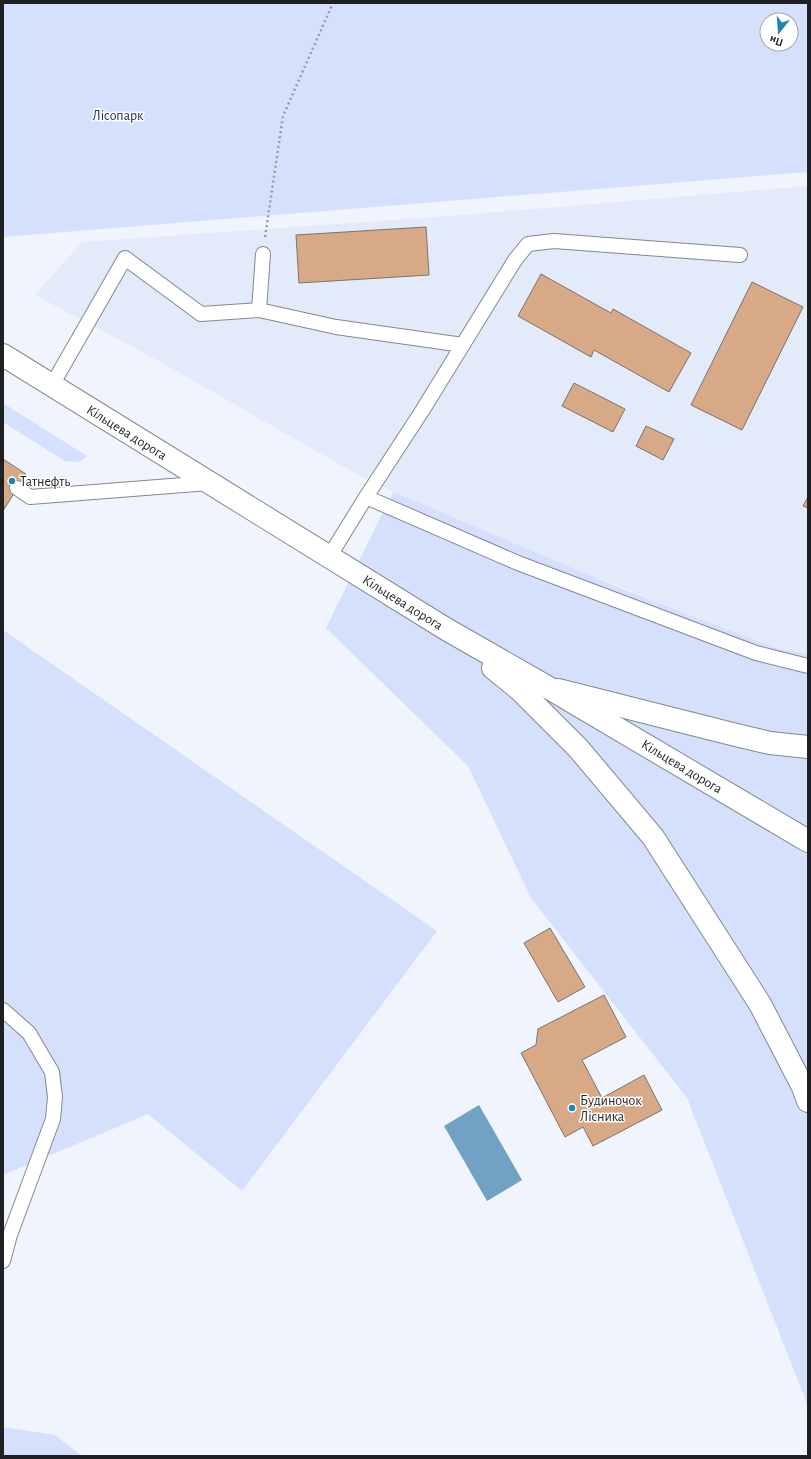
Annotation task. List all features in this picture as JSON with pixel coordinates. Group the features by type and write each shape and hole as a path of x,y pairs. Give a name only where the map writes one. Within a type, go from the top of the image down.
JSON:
{"main road":[{"name":"Кільцева дорога","path":"3,355 446,629 808,841"},
{"path":"446,629 520,690 578,748 653,837 760,1004 803,1087 808,1101"},
{"path":"549,688 770,743 808,747"}],"lane":[{"path":"329,557 515,260 528,244 554,241 740,255"},
{"path":"259,310 263,254"},
{"path":"52,385 124,258 201,314 259,310 336,327 463,345"},
{"path":"17,488 30,497 211,483"},
{"path":"366,497 533,568 756,653 808,666"},
{"path":"3,1010 28,1034 52,1072 55,1097 53,1120 10,1235 3,1261"}],"path":[{"path":"263,254 283,116 333,3"}],"shaded area":[{"path":"808,186 808,654 779,649 457,523 353,472 157,360 35,295 82,242 450,216"},
{"path":"479,1105 522,1180 487,1201 444,1126"}],"green space":[{"name":"Лісопарк","path":"3,3 808,3 808,172 3,237"},
{"path":"3,403 87,456 79,462 65,461 3,422"},
{"path":"393,492 620,588 779,649 808,654 808,1406 687,1098 531,898 468,766 326,628"},
{"path":"3,630 437,931 242,1191 148,1114 3,1175"},
{"path":"3,1427 55,1435 82,1456 3,1456"}],"building":[{"path":"426,227 429,275 299,283 296,235"},
{"path":"541,274 611,313 613,309 691,353 669,392 594,350 591,357 518,316"},
{"path":"752,282 803,307 742,430 691,405"},
{"path":"574,383 625,409 613,432 562,406"},
{"path":"646,426 674,439 663,460 636,446"},
{"name":"Татнефть","path":"3,459 26,474 3,511"},
{"path":"808,497 808,508 803,506"},
{"path":"550,928 585,987 558,1002 524,943"},
{"path":"604,995 626,1037 582,1060 602,1098 644,1075 662,1110 593,1146 583,1127 565,1137 521,1053 536,1045 538,1029"}],"place":[{"name":"Татнефть","path":"12,481"},
{"name":"Будиночок Лісника","path":"572,1108"}]}
